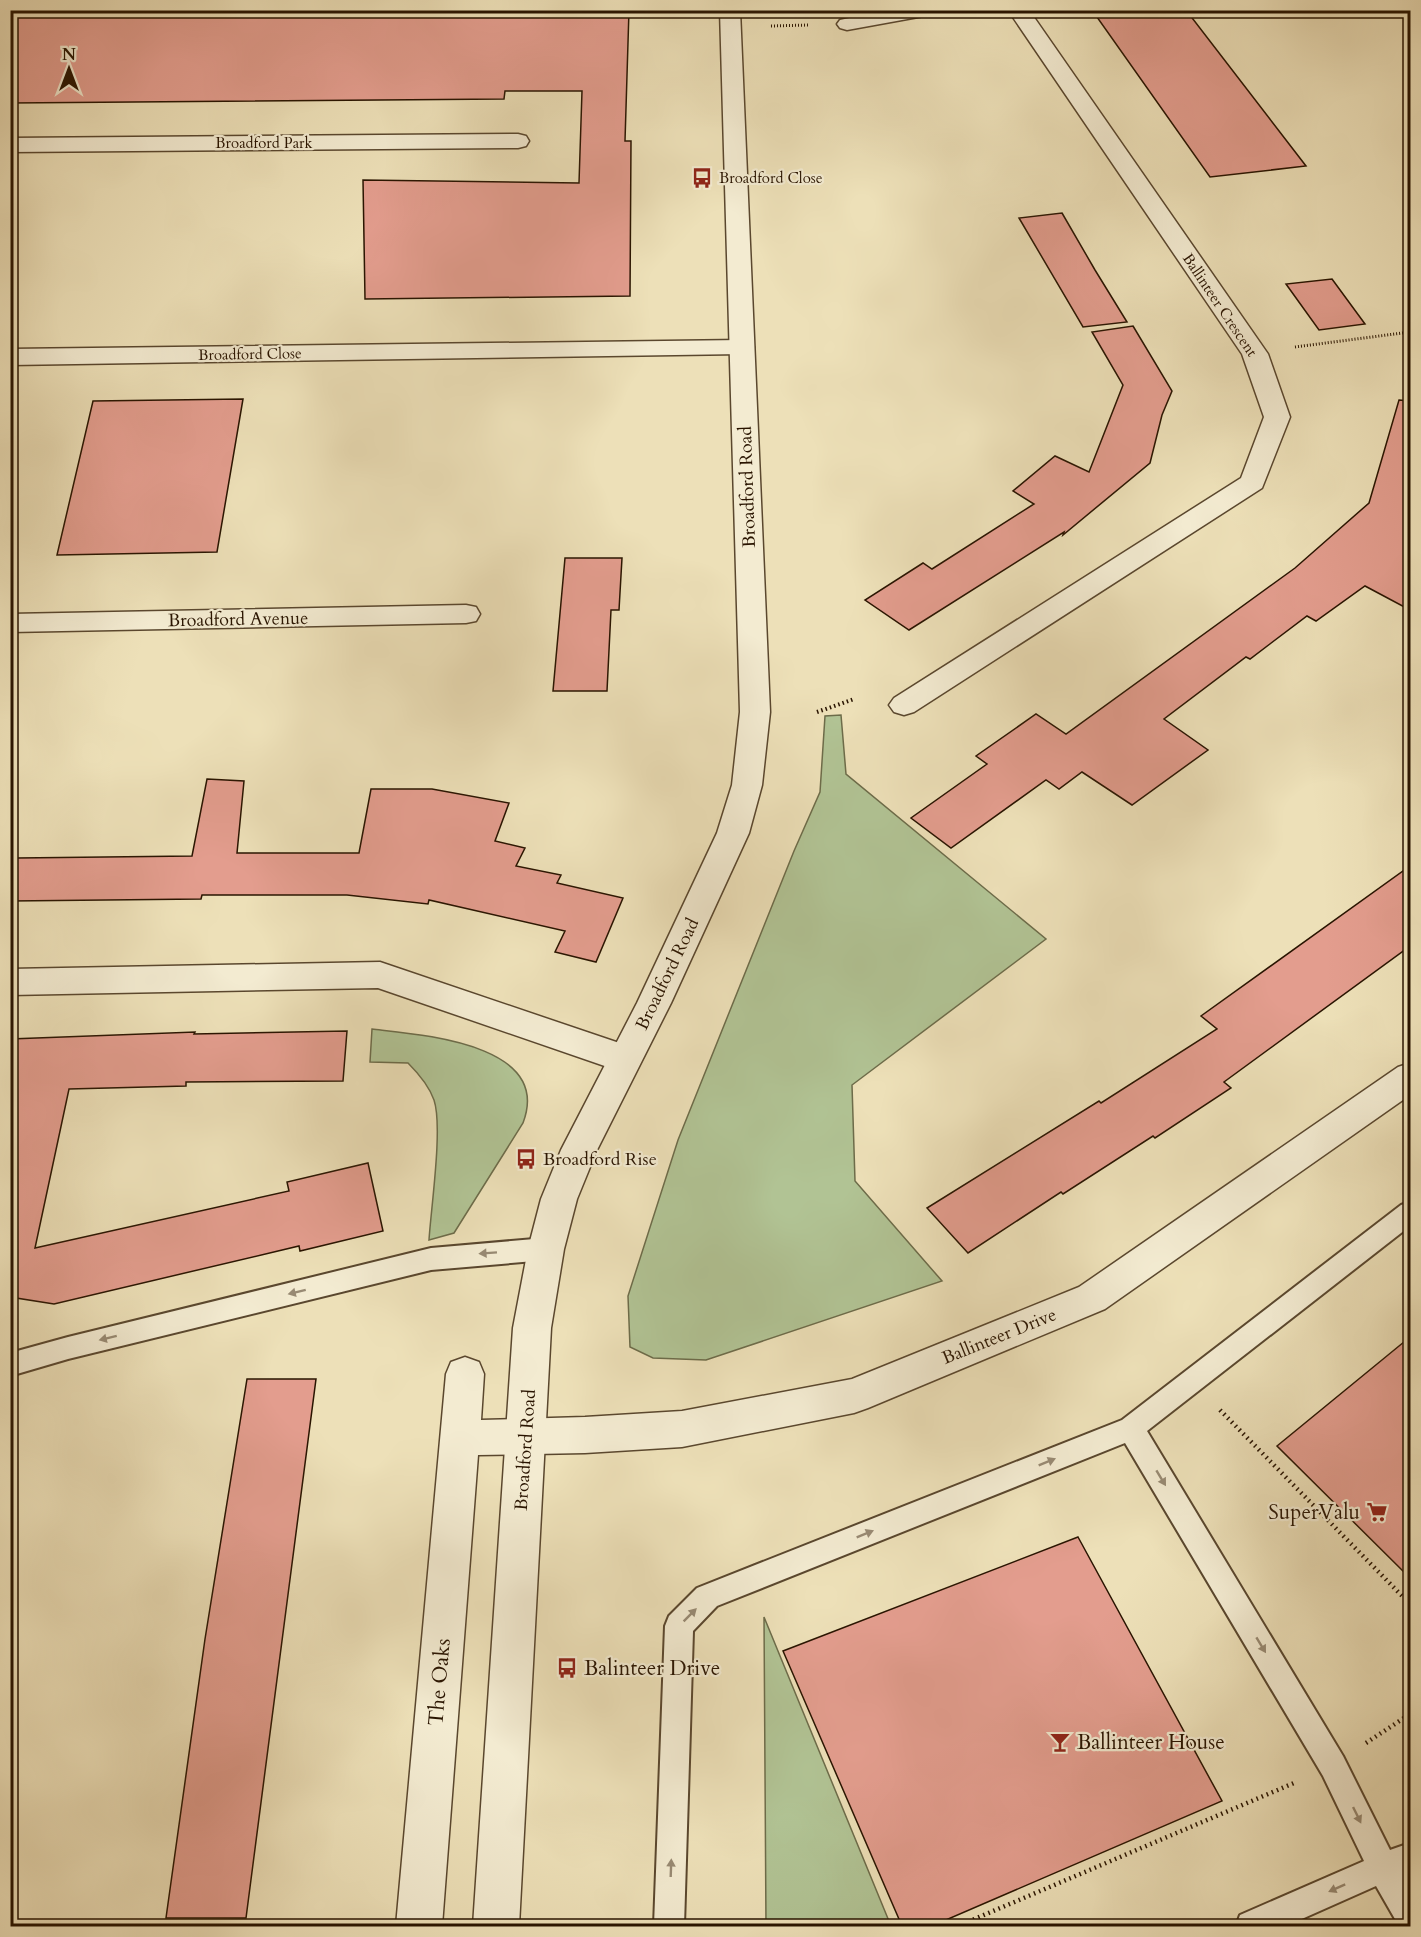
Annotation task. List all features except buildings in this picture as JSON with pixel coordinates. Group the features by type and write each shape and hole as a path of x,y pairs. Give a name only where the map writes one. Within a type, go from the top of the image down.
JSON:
{"street":[{"name":"Broadford Road","path":"496,1926 532,1328 546,1249 559,1199 579,1150 712,883 734,833 747,785 755,711 730,10"},
{"path":"847,24 924,10"},
{"name":"Ballinteer Crescent","path":"904,705 1253,482 1277,417 1255,354 1018,10"},
{"name":"Broadford Park","path":"10,145 518,141"},
{"name":"Broadford Close","path":"10,357 742,347"},
{"name":"Broadford Avenue","path":"10,623 466,614"},
{"path":"10,982 380,975 456,1003 626,1059"},
{"name":"Ballinteer Drive","path":"526,1437 681,1429 865,1392 1092,1298 1410,1077"},
{"name":"The Oaks","path":"419,1926 465,1374"},
{"path":"460,1438 526,1437"}],"lane":[{"path":"669,1926 679,1626 707,1597 1131,1428 1410,1212"},
{"path":"10,1365 68,1348 431,1259 546,1249"},
{"path":"1131,1428 1333,1766 1397,1863 1410,1916"},
{"path":"1251,1926 1397,1863"}],"path":[{"path":"771,26 809,25"},
{"path":"1291,347 1410,332"},
{"path":"817,712 854,699"},
{"path":"1192,1381 1410,1604"},
{"path":"958,1926 1333,1766 1410,1714"}],"green space":[{"path":"841,715 846,774 1046,939 852,1085 855,1181 942,1281 706,1360 653,1358 630,1347 628,1296 678,1140 820,792 825,716"},
{"path":"372,1029 421,1035 478,1049 502,1060 519,1076 527,1097 523,1123 454,1233 429,1240 437,1148 434,1100 423,1080 408,1063 370,1062"},
{"path":"764,1617 891,1926 766,1926"}],"place":[{"name":"Broadford Close","path":"702,178"},
{"name":"Broadford Rise","path":"526,1159"},
{"name":"SuperValu","path":"1377,1512"},
{"name":"Balinteer Drive","path":"567,1668"},
{"name":"Ballinteer House","path":"1060,1742"}]}
